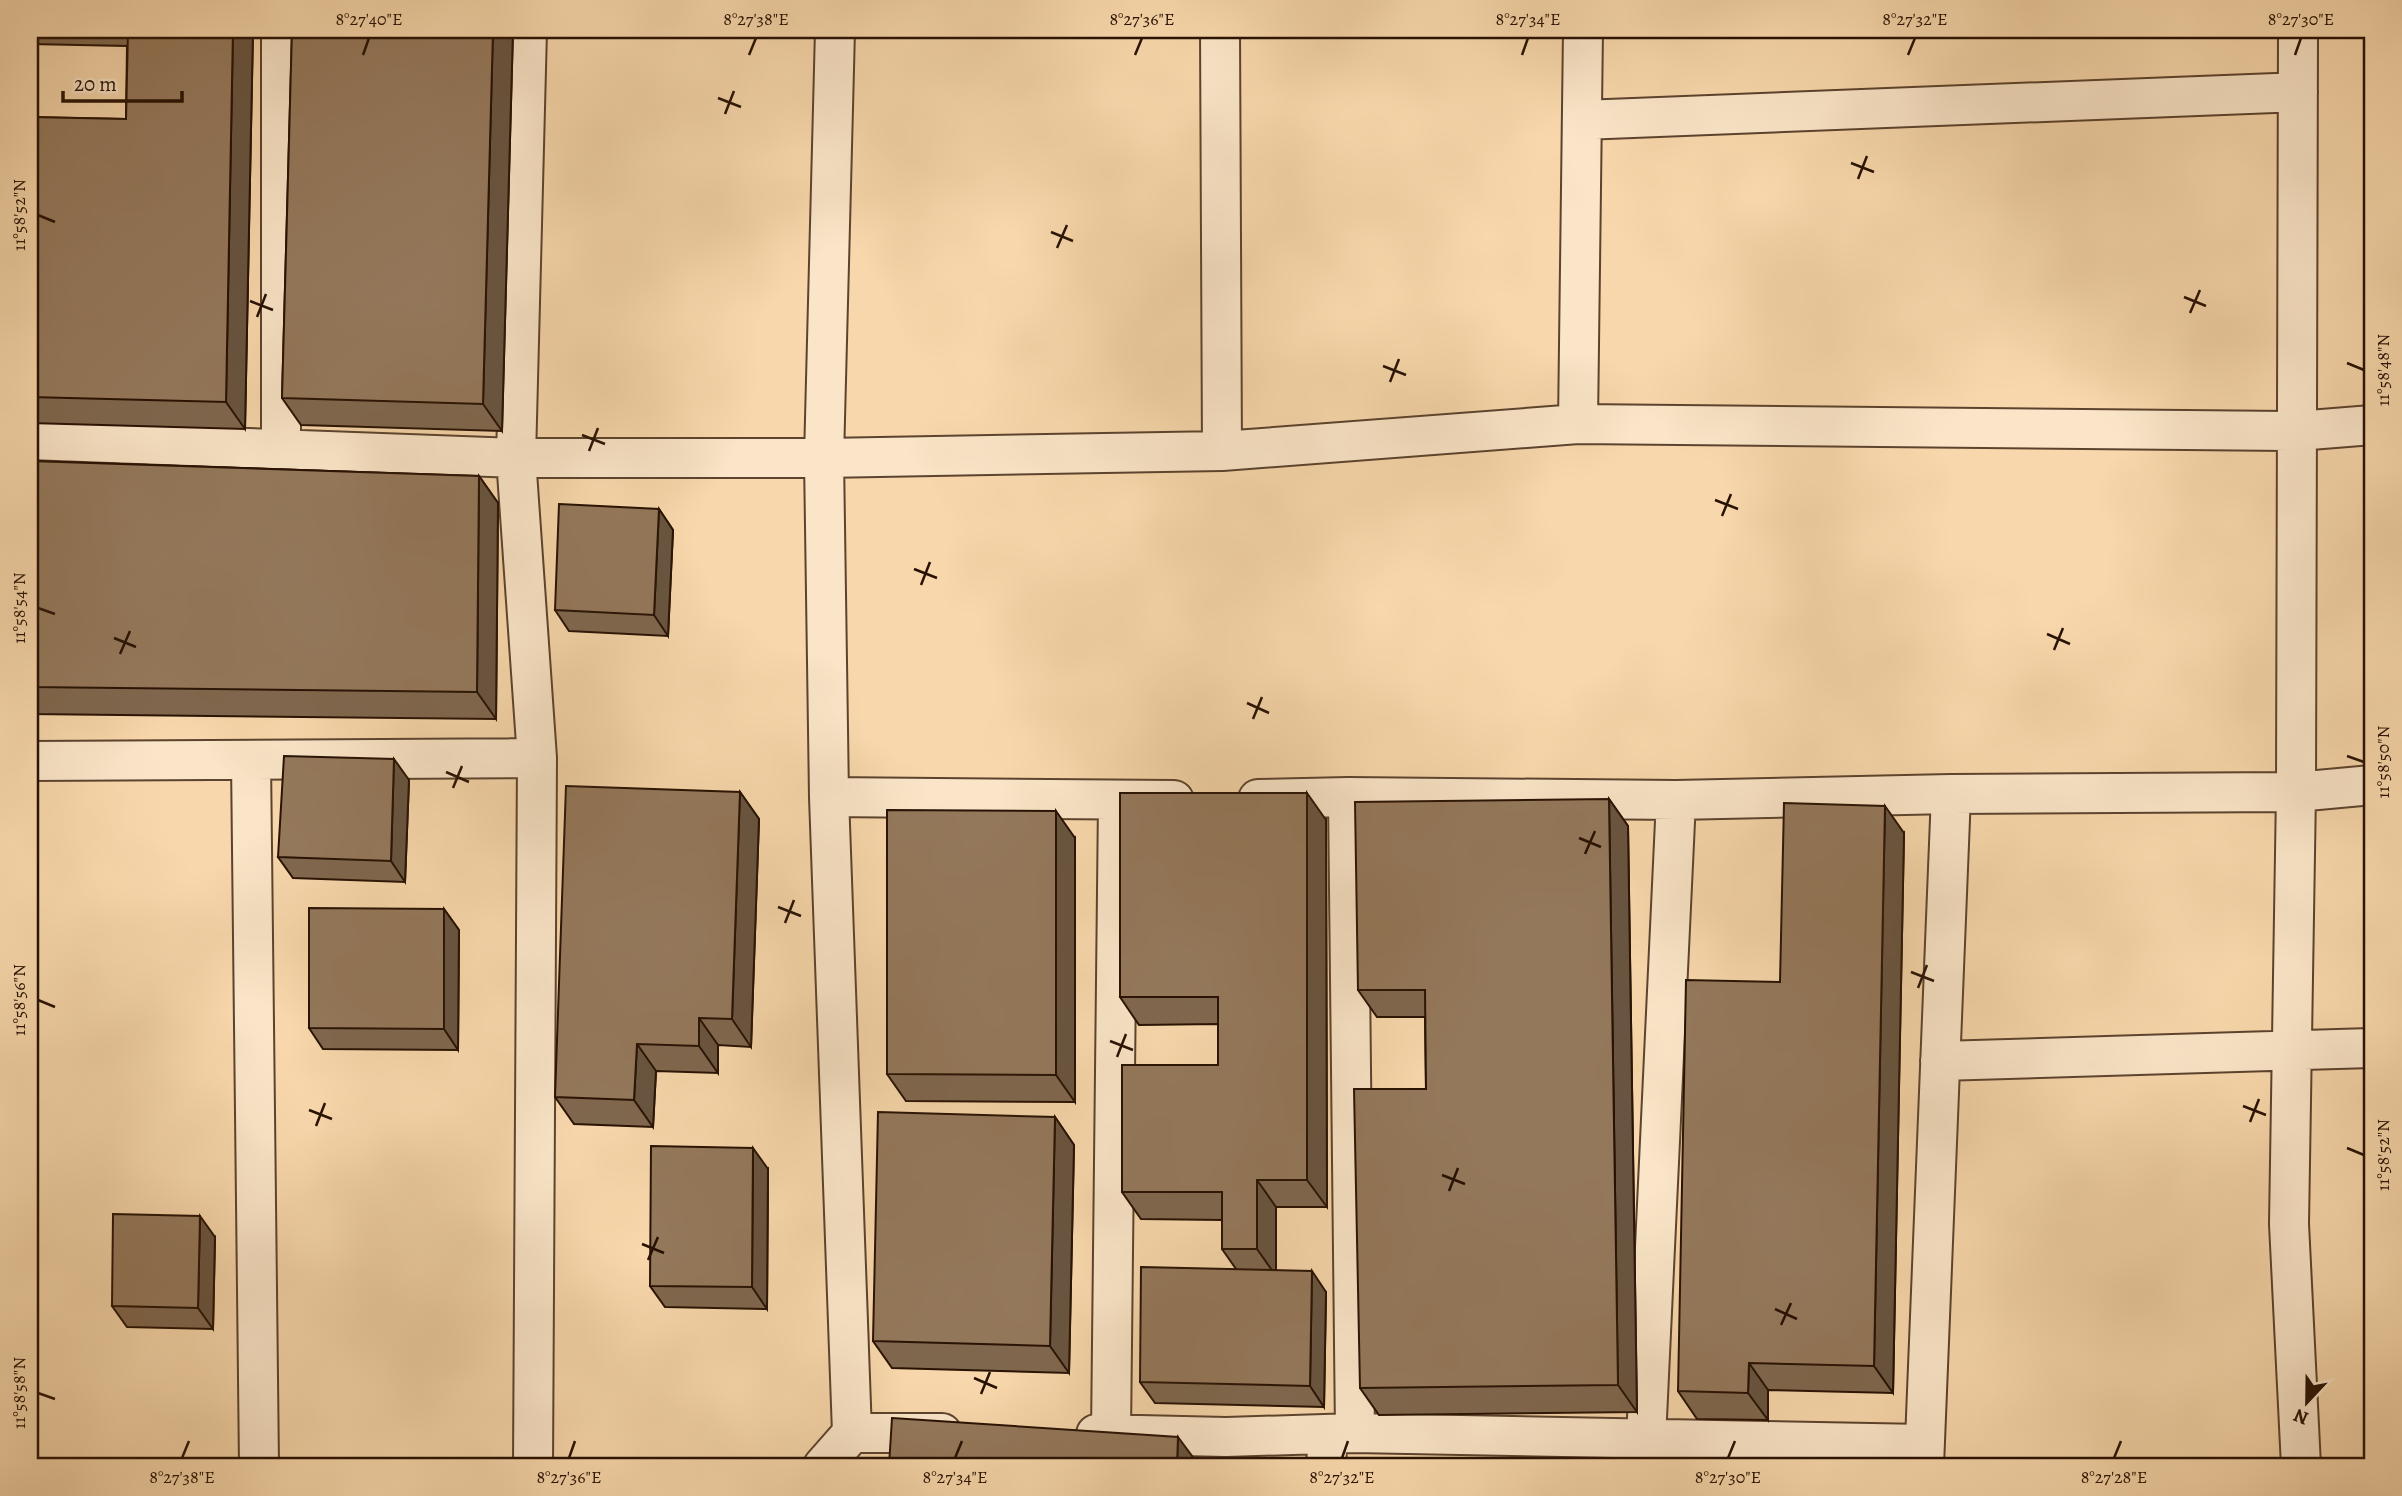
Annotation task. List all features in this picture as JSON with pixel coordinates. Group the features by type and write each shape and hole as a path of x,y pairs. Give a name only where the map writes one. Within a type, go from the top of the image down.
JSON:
{"street":[{"path":"281,30 281,449"},
{"path":"527,30 516,458 537,758 533,1466"},
{"path":"823,1466 852,1433 829,797 824,458 835,30"},
{"path":"1220,30 1222,451"},
{"path":"1577,424 1583,30"},
{"path":"2298,30 2296,792 2289,1224 2301,1466"},
{"path":"1582,120 2298,92"},
{"path":"30,440 516,458 824,458 1222,451 1577,424 2297,431 2372,425"},
{"path":"30,761 537,758"},
{"path":"251,760 259,1466"},
{"path":"829,797 1118,801 1348,797 1676,800 1951,794 2296,792 2372,785"},
{"path":"1058,1434 1111,1434 1225,1452 1336,1444 1546,1452 1646,1438 1783,1454 1924,1455 1951,794"},
{"path":"1336,1444 1348,797"},
{"path":"1646,1438 1676,800"},
{"path":"1111,1434 1118,801"},
{"path":"1940,1061 2372,1048"},
{"path":"852,1433 898,1450 979,1433"}],"building":[{"path":"128,30 233,30 226,402 30,397 30,117 126,119"},
{"path":"292,30 493,30 483,404 282,398"},
{"path":"30,461 479,476 477,692 30,687"},
{"path":"559,504 659,509 654,615 555,610"},
{"path":"284,756 394,759 391,861 278,857"},
{"path":"566,786 740,792 732,1019 699,1018 699,1046 637,1044 634,1100 555,1097"},
{"path":"1120,793 1307,793 1307,1180 1257,1180 1257,1249 1222,1249 1222,1192 1122,1192 1122,1065 1218,1065 1218,997 1120,997"},
{"path":"1609,799 1618,1385 1360,1388 1354,1089 1426,1089 1425,990 1358,990 1355,802"},
{"path":"1784,803 1885,806 1874,1366 1749,1363 1748,1393 1678,1391 1686,980 1780,982"},
{"path":"887,810 1056,811 1056,1075 887,1074"},
{"path":"309,908 444,909 444,1029 309,1028"},
{"path":"878,1112 1055,1117 1050,1346 873,1341"},
{"path":"651,1146 753,1148 752,1287 650,1286"},
{"path":"113,1214 200,1216 198,1308 112,1306"},
{"path":"1141,1267 1312,1271 1310,1386 1140,1382"},
{"path":"892,1418 1178,1437 1177,1466 889,1466"}]}
